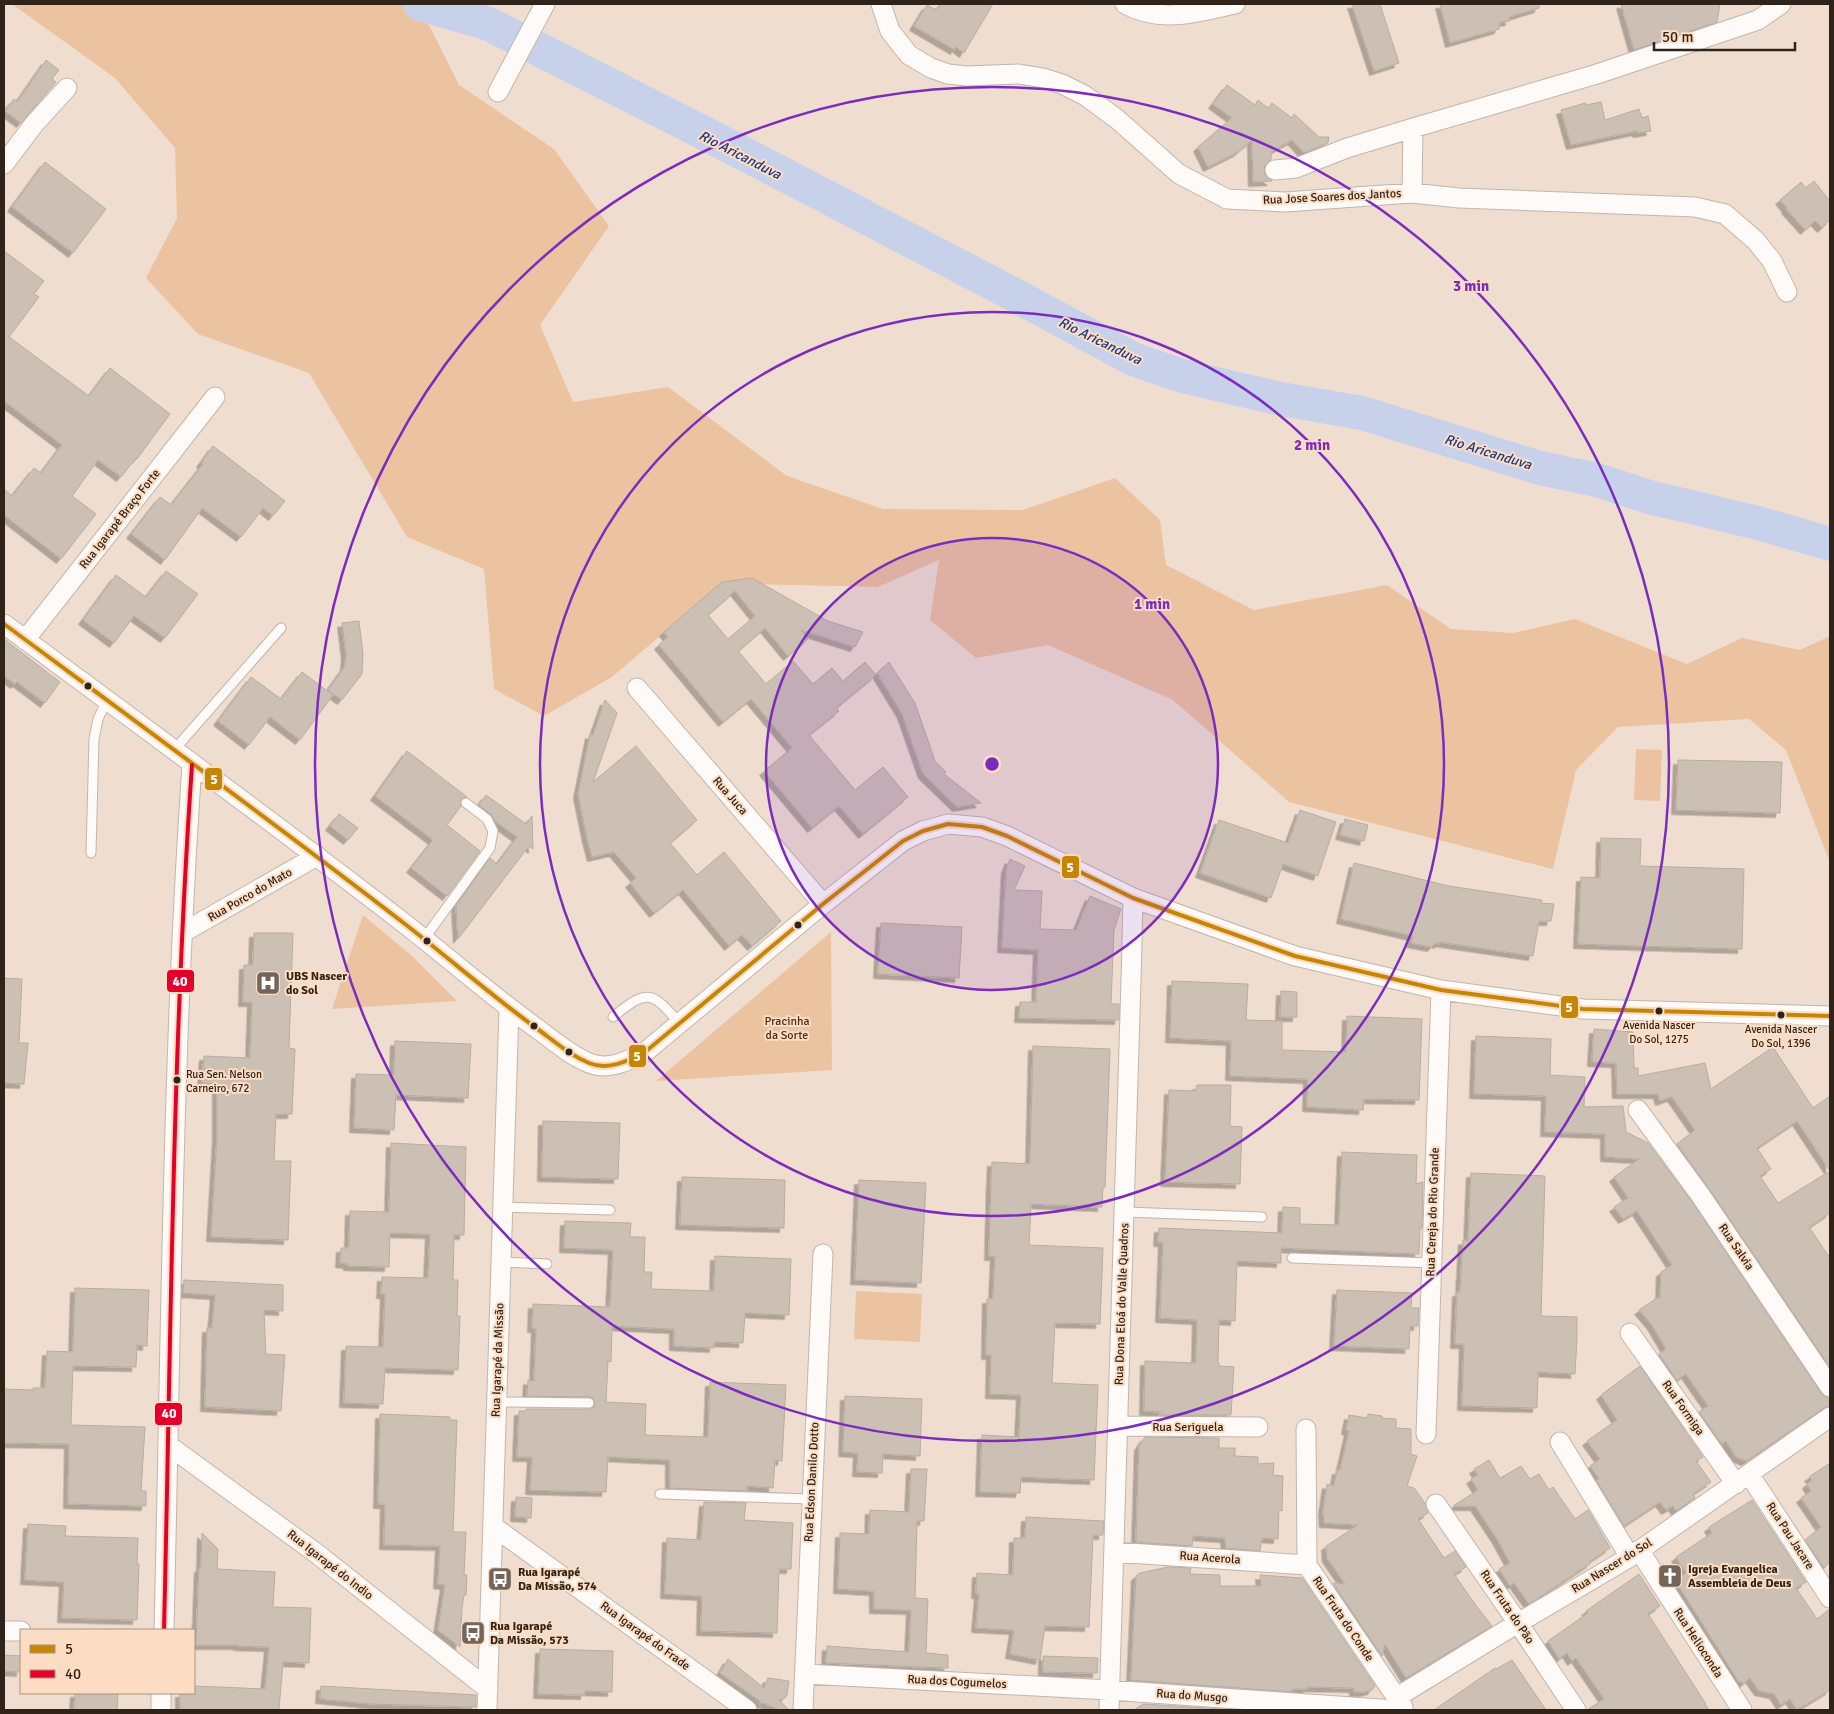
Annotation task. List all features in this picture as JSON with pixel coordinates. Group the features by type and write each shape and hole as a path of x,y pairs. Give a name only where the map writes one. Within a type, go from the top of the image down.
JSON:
{"street":[{"name":"Rua Jose Soares dos Jantos","path":"881,4 890,31 909,55 930,68 948,74 967,76 1020,74 1062,84 1084,95 1117,119 1179,174 1227,199 1285,202 1412,193 1459,198 1696,207 1725,214 1756,241 1772,261 1787,292"},
{"path":"1125,4 1132,8 1161,15 1184,15 1235,4"},
{"path":"1275,170 1296,168 1347,148 1615,68 1758,20 1781,4"},
{"path":"498,92 543,8"},
{"path":"4,164 35,123 67,88"},
{"path":"1412,193 1413,128"},
{"name":"Rua Igarapé Braço Forte","path":"25,640 215,397"},
{"path":"4,624 317,856 510,1009 577,1058 592,1064 608,1066 619,1064 645,1052 823,904 903,841 923,831 948,824 982,827 1007,836 1133,898 1295,956 1441,990 1583,1008 1830,1016"},
{"name":"Rua Juca","path":"637,688 823,904"},
{"path":"164,1629 173,1175 182,933 192,765"},
{"name":"Rua Porco do Mato","path":"182,933 317,856"},
{"name":"Rua Dona Eloá do Valle Quadros","path":"1109,1710 1133,898"},
{"name":"Rua Cereja do Rio Grande","path":"1426,1434 1441,990"},
{"name":"Rua Igarapé da Missão","path":"487,1710 510,1009"},
{"name":"Rua Salvia","path":"1638,1110 1711,1210 1830,1387"},
{"name":"Rua Edson Danilo Dotto","path":"803,1710 823,1254"},
{"name":"Rua Formiga","path":"1630,1332 1742,1479"},
{"name":"Rua Nascer do Sol","path":"1398,1707 1518,1623 1634,1554 1830,1417"},
{"name":"Rua Seriguela","path":"1118,1426 1258,1427"},
{"name":"Rua Fruta do Conde","path":"1306,1429 1306,1565 1398,1707"},
{"name":"Rua Helioconda","path":"1560,1442 1634,1554 1742,1710"},
{"name":"Rua Igarapé do Indio","path":"168,1445 316,1553 488,1688"},
{"name":"Rua Pau Jacare","path":"1742,1479 1830,1598"},
{"name":"Rua Fruta do Pão","path":"1436,1504 1576,1710"},
{"name":"Rua Igarapé do Frade","path":"494,1527 747,1710"},
{"name":"Rua Acerola","path":"1114,1552 1306,1565"},
{"path":"4,1631 20,1632"},
{"name":"Rua dos Cogumelos","path":"804,1674 1109,1690"},
{"name":"Rua do Musgo","path":"1109,1690 1398,1707"},
{"path":"161,1694 161,1710"}],"lane":[{"path":"174,750 281,628"},
{"path":"91,852 94,739 98,719 108,700"},
{"path":"424,939 490,848 493,831 487,820 466,803"},
{"path":"612,1017 631,1002 649,996 665,1006 680,1024"},
{"path":"503,1207 610,1210"},
{"path":"1125,1212 1262,1216"},
{"path":"1292,1258 1432,1263"},
{"path":"501,1262 547,1264"},
{"path":"497,1402 590,1403"},
{"path":"660,1494 812,1500"}],"green space":[{"path":"12,4 413,4 421,9 459,85 554,149 609,226 540,325 573,402 668,387 787,476 883,509 1023,510 1115,478 1160,520 1166,565 1254,610 1387,585 1451,629 1513,633 1575,619 1687,664 1742,638 1800,650 1830,636 1830,863 1786,750 1749,719 1618,727 1576,770 1553,869 1289,802 1173,700 1048,645 976,658 930,620 939,560 878,587 747,584 715,589 612,677 544,716 494,689 484,569 407,537 309,373 198,334 146,278 177,218 175,148 115,78"},
{"path":"1636,749 1662,750 1660,801 1634,800"},
{"path":"363,915 412,956 457,1001 332,1009"},
{"name":"Pracinha da Sorte","path":"831,932 832,1070 656,1081"},
{"path":"856,1291 922,1294 920,1342 854,1339"}],"building":[{"path":"940,4 993,4 964,53 956,47 955,50 914,26 927,5 936,10"},
{"path":"1352,4 1380,4 1399,63 1374,71"},
{"path":"1440,4 1539,4 1539,8 1509,17 1510,21 1500,22 1499,29 1450,43"},
{"path":"1621,4 1720,4 1717,22 1634,50"},
{"path":"46,60 59,70 52,79 56,82 21,123 5,111 14,99 17,102"},
{"path":"1227,85 1255,105 1258,100 1268,108 1272,103 1292,118 1294,114 1319,137 1329,137 1328,143 1304,153 1292,140 1271,152 1271,160 1265,165 1264,171 1266,177 1272,181 1253,182 1252,140 1238,152 1208,167 1198,147 1232,118 1213,104"},
{"path":"1601,102 1605,120 1639,109 1642,118 1648,116 1651,131 1637,133 1637,131 1571,145 1561,110 1585,103 1586,105"},
{"path":"45,162 106,209 73,253 12,207"},
{"path":"1814,181 1830,201 1830,220 1822,228 1815,221 1805,230 1780,200 1801,182 1806,188"},
{"path":"4,251 44,281 34,294 39,297 9,337 89,396 110,368 170,414 137,459 121,477 98,460 72,496 96,514 61,559 4,515 4,489 12,496 34,468 41,473 62,445 4,401"},
{"path":"213,446 285,501 273,516 263,508 241,537 202,508 165,560 131,534 160,497 171,505 203,464 201,463"},
{"path":"166,571 198,594 165,638 134,616 114,643 83,620 116,575 146,597"},
{"path":"752,578 828,621 863,632 855,647 801,630 808,639 788,656 765,628 738,651 766,684 793,661 813,684 832,668 843,681 865,662 876,675 836,708 839,711 809,735 855,790 883,767 908,797 863,834 839,806 812,828 764,771 792,748 751,699 723,722 659,645 668,637 664,632 722,582","holes":["735,591 755,616 728,639 708,615"]},
{"path":"359,621 363,654 362,674 342,700 328,690 345,666 346,654 342,623"},
{"path":"4,639 60,682 45,703 17,682 15,684 4,676"},
{"path":"889,662 915,703 935,761 946,772 944,774 981,803 957,807 923,774 902,714 877,673"},
{"path":"302,672 333,695 300,740 270,717 249,745 218,721 251,677 281,699"},
{"path":"605,700 617,713 593,782 636,746 697,820 670,843 697,875 724,852 781,921 752,946 742,935 729,946 683,890 654,913 630,883 636,878 614,852 592,857 578,794 590,734 593,735"},
{"path":"407,751 467,797 461,800 461,806 447,825 480,851 447,896 411,868 433,840 375,796"},
{"path":"1678,760 1782,762 1780,813 1676,810"},
{"path":"486,795 526,824 532,816 533,849 529,846 458,939 456,906 490,858 497,864 517,837 495,821 491,814 479,805"},
{"path":"1300,810 1336,822 1318,876 1283,864 1271,898 1200,873 1219,820 1288,843"},
{"path":"339,814 358,828 348,840 330,826"},
{"path":"1345,819 1368,825 1364,841 1340,835"},
{"path":"1601,838 1641,839 1640,866 1744,869 1742,949 1578,944 1581,877 1600,878"},
{"path":"1010,859 1025,866 1014,890 1042,891 1040,929 1076,930 1090,896 1121,909 1114,930 1111,1004 1119,1004 1119,1020 1019,1018 1020,1002 1036,1002 1038,950 1002,948 1006,869"},
{"path":"1354,863 1449,886 1542,900 1541,903 1554,904 1551,921 1539,921 1533,956 1439,942 1439,944 1435,943 1432,947 1411,943 1413,936 1341,919"},
{"path":"881,923 962,927 959,978 878,974"},
{"path":"254,933 293,933 289,1048 295,1049 292,1114 276,1114 274,1161 291,1161 288,1240 211,1237 217,1138 217,1084 202,1083 204,1056 250,1058 252,1002 243,1002 244,965 253,965"},
{"path":"4,978 22,979 19,1043 28,1043 24,1084 4,1083"},
{"path":"1172,981 1248,984 1246,1020 1282,1021 1282,1050 1346,1052 1347,1016 1422,1019 1419,1100 1364,1099 1363,1110 1307,1107 1308,1079 1230,1076 1231,1041 1170,1038"},
{"path":"1281,991 1297,992 1297,1017 1280,1017"},
{"path":"1594,1029 1633,1032 1634,1068 1638,1068 1638,1076 1705,1063 1711,1089 1773,1047 1813,1108 1830,1096 1830,1171 1830,1213 1809,1227 1830,1258 1830,1367 1677,1144 1695,1130 1672,1097 1660,1101 1658,1094 1617,1094 1616,1063 1592,1062","holes":["1797,1121 1830,1171 1778,1203 1760,1176 1771,1169 1757,1148"]},
{"path":"1476,1036 1551,1039 1550,1075 1585,1077 1584,1107 1623,1106 1626,1132 1648,1143 1692,1202 1821,1393 1825,1397 1830,1398 1830,1406 1824,1408 1746,1461 1736,1457 1726,1441 1722,1444 1699,1412 1708,1406 1686,1374 1677,1380 1659,1354 1666,1349 1652,1325 1639,1310 1660,1298 1661,1272 1672,1265 1637,1211 1623,1219 1614,1207 1628,1198 1614,1177 1639,1159 1605,1157 1605,1134 1545,1132 1546,1096 1474,1094"},
{"path":"395,1041 471,1044 468,1098 396,1095 394,1130 354,1128 356,1074 394,1075"},
{"path":"1033,1046 1110,1049 1105,1187 1103,1187 1102,1207 1031,1204 1029,1245 1103,1248 1100,1324 1055,1323 1052,1383 1098,1385 1094,1480 1021,1477 1020,1493 980,1492 982,1435 1019,1437 1021,1395 990,1394 991,1355 986,1355 987,1299 993,1299 995,1256 989,1256 991,1183 992,1162 1030,1164"},
{"path":"1197,1085 1231,1085 1230,1126 1242,1127 1240,1184 1165,1182 1169,1090 1196,1091"},
{"path":"543,1121 620,1123 618,1179 542,1177"},
{"path":"391,1143 466,1147 464,1235 454,1235 453,1280 458,1280 457,1316 460,1316 458,1370 385,1368 383,1404 344,1403 346,1346 383,1347 385,1294 381,1294 382,1277 428,1278 430,1234 390,1233 389,1267 348,1266 348,1264 340,1263 341,1248 348,1248 349,1244 350,1211 389,1212"},
{"path":"1342,1152 1417,1155 1416,1184 1423,1182 1422,1228 1420,1228 1419,1254 1281,1248 1281,1263 1237,1261 1235,1321 1219,1320 1218,1363 1219,1366 1234,1367 1231,1415 1159,1415 1161,1412 1144,1411 1145,1361 1196,1363 1197,1320 1160,1318 1163,1242 1158,1242 1159,1228 1282,1233 1283,1207 1300,1208 1300,1224 1339,1225"},
{"path":"1471,1173 1545,1176 1541,1316 1577,1317 1577,1338 1575,1374 1538,1372 1537,1408 1462,1406 1464,1344 1455,1344 1457,1292 1460,1292 1463,1240 1468,1241"},
{"path":"682,1177 785,1180 784,1228 680,1225"},
{"path":"859,1180 926,1183 921,1283 855,1280"},
{"path":"565,1221 631,1223 630,1237 645,1237 644,1272 652,1272 651,1289 714,1291 715,1256 791,1259 789,1315 745,1313 743,1343 714,1342 714,1348 674,1346 674,1329 612,1326 611,1362 608,1361 606,1402 646,1404 645,1435 708,1437 710,1382 786,1385 782,1461 775,1460 773,1488 747,1486 747,1491 670,1488 670,1460 608,1457 606,1492 530,1490 532,1457 517,1457 519,1411 526,1411 526,1409 589,1409 594,1407 595,1403 593,1398 589,1397 527,1396 528,1380 534,1381 536,1328 532,1328 533,1304 610,1307 613,1250 564,1248"},
{"path":"184,1280 283,1285 283,1311 264,1310 266,1354 285,1355 281,1411 205,1407 207,1328 212,1328 215,1295 183,1293"},
{"path":"75,1288 149,1290 147,1346 137,1345 136,1367 73,1366 71,1425 145,1427 141,1491 146,1491 146,1506 68,1504 69,1444 4,1443 4,1389 33,1390 33,1388 45,1388 47,1351 73,1352"},
{"path":"1337,1290 1412,1293 1411,1308 1419,1308 1418,1326 1410,1326 1409,1349 1334,1346"},
{"path":"1640,1366 1703,1457 1696,1461 1711,1482 1693,1494 1695,1498 1676,1511 1673,1506 1666,1510 1660,1502 1624,1526 1596,1480 1599,1479 1590,1466 1600,1459 1587,1441 1617,1420 1601,1395"},
{"path":"845,1396 922,1399 920,1456 883,1454 882,1473 857,1472 858,1453 843,1452"},
{"path":"380,1414 450,1417 450,1420 457,1420 453,1532 466,1532 464,1575 467,1575 466,1595 464,1595 462,1608 460,1647 438,1630 445,1585 438,1584 440,1546 384,1545 385,1504 378,1504"},
{"path":"1368,1414 1396,1419 1396,1428 1411,1429 1411,1454 1417,1456 1407,1486 1414,1488 1425,1503 1428,1513 1418,1519 1444,1558 1455,1551 1466,1567 1454,1574 1492,1626 1406,1678 1385,1644 1382,1656 1333,1583 1345,1584 1327,1558 1326,1546 1358,1525 1324,1523 1323,1511 1327,1484 1334,1486 1337,1470 1340,1470 1349,1431 1346,1430 1349,1415 1367,1418"},
{"path":"1145,1437 1219,1438 1219,1448 1235,1448 1235,1456 1258,1457 1258,1464 1274,1463 1273,1475 1283,1476 1282,1511 1279,1510 1278,1539 1262,1538 1260,1551 1226,1548 1225,1538 1193,1536 1192,1546 1136,1542 1139,1446"},
{"path":"1489,1460 1500,1478 1521,1466 1530,1479 1539,1474 1549,1490 1553,1487 1575,1519 1588,1510 1610,1548 1590,1561 1591,1563 1529,1604 1514,1583 1510,1586 1499,1569 1510,1563 1475,1506 1453,1506 1478,1490 1471,1479 1478,1475 1474,1469"},
{"path":"1830,1463 1830,1562 1824,1568 1805,1540 1821,1527 1801,1498 1811,1491 1807,1484 1812,1480 1809,1477"},
{"path":"911,1469 927,1469 924,1521 917,1521 915,1598 928,1599 926,1653 948,1655 948,1668 826,1663 827,1646 909,1652 911,1610 874,1609 874,1591 838,1589 840,1533 869,1534 870,1510 909,1512"},
{"path":"516,1497 532,1498 531,1518 515,1517"},
{"path":"1752,1500 1806,1582 1796,1588 1817,1619 1830,1609 1830,1690 1797,1710 1790,1699 1781,1705 1774,1694 1759,1691 1750,1678 1743,1684 1741,1681 1739,1682 1675,1580 1686,1573 1676,1557 1712,1533 1709,1527"},
{"path":"704,1502 746,1503 744,1520 793,1523 791,1569 779,1569 777,1633 701,1631 702,1596 665,1594 667,1538 701,1540"},
{"path":"1026,1517 1104,1521 1103,1535 1093,1535 1089,1627 1045,1626 1040,1660 1010,1654 1014,1630 976,1628 979,1594 976,1594 977,1573 1013,1575 1014,1538 1025,1538"},
{"path":"28,1524 66,1526 65,1536 138,1538 137,1620 62,1618 64,1582 25,1580"},
{"path":"202,1533 218,1549 217,1569 275,1572 273,1607 311,1608 309,1663 283,1662 279,1710 180,1710 180,1694 195,1694 195,1686 265,1689 269,1647 196,1645 199,1568 201,1568"},
{"path":"1168,1567 1191,1568 1190,1574 1220,1575 1220,1586 1261,1586 1260,1575 1302,1578 1375,1686 1372,1690 1364,1692 1354,1692 1354,1688 1307,1687 1307,1689 1292,1689 1292,1692 1131,1680 1136,1576 1140,1573"},
{"path":"1639,1574 1660,1606 1648,1614 1709,1710 1587,1710 1604,1699 1576,1658 1572,1661 1567,1653 1559,1659 1548,1641 1588,1613 1586,1611"},
{"path":"540,1649 613,1651 612,1692 585,1691 585,1695 538,1694"},
{"path":"4,1655 20,1656 20,1672 4,1671"},
{"path":"1043,1656 1098,1658 1097,1673 1043,1672"},
{"path":"728,1659 764,1688 768,1678 789,1681 787,1695 779,1700 789,1710 779,1710 764,1703 759,1704 760,1701 720,1673"},
{"path":"1512,1660 1546,1710 1434,1710 1495,1668"},
{"path":"321,1686 476,1695 476,1707 372,1704 320,1699"},
{"path":"75,1694 118,1694 117,1710 74,1710"},
{"path":"1143,1704 1237,1710 1134,1710"}],"waterway":[{"name":"Rio Aricanduva","path":"420,4 489,24 706,134 1133,359 1182,376 1281,399 1362,413 1540,468 1597,480 1649,497 1758,523 1830,544"}],"transit line":[{"name":"5","path":"4,624 306,848 557,1044 575,1056 596,1065 618,1064 645,1052 823,904 903,841 923,831 948,824 982,827 1007,836 1133,898 1295,956 1441,990 1583,1009 1830,1016"},
{"name":"40","path":"164,1629 176,1089 185,873 192,765"}],"place":[{"name":"UBS Nascer do Sol","path":"268,983"},
{"name":"Avenida Nascer Do Sol, 1275","path":"1659,1011"},
{"name":"Avenida Nascer Do Sol, 1396","path":"1781,1015"},
{"name":"Rua Sen. Nelson Carneiro, 672","path":"177,1080"},
{"name":"Igreja Evangelica Assembleia de Deus","path":"1670,1576"},
{"name":"Rua Igarapé Da Missão, 574","path":"500,1579"},
{"name":"Rua Igarapé Da Missão, 573","path":"473,1633"}]}
